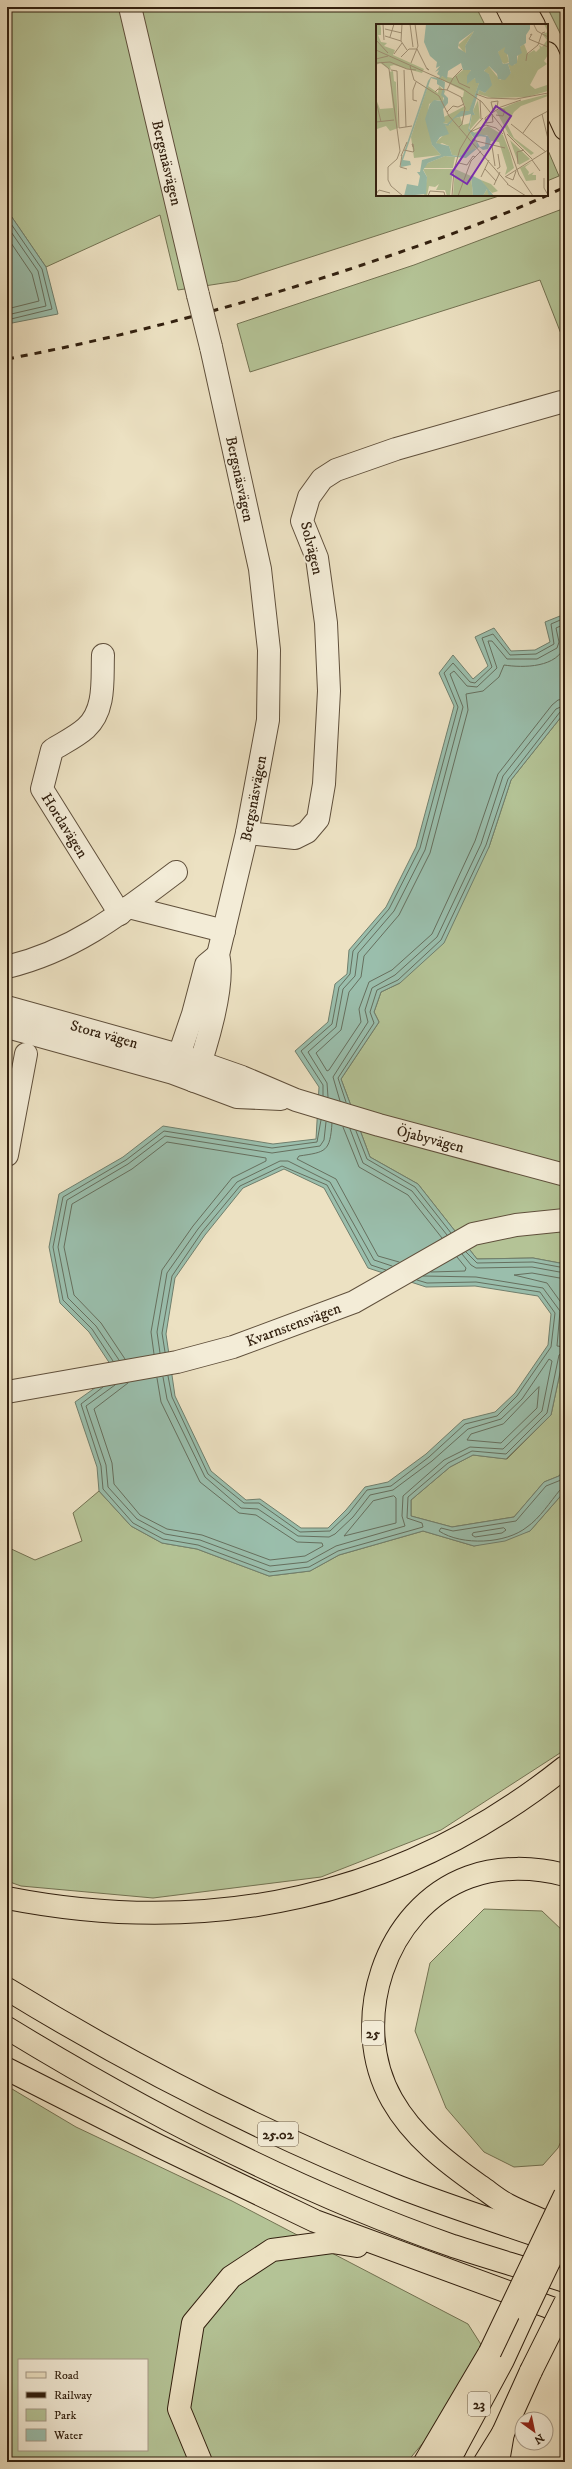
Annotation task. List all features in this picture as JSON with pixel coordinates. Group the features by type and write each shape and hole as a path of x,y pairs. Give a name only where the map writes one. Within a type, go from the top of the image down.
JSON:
{"main road":[{"path":"507,7 516,24"},
{"path":"524,7 533,24"},
{"path":"548,55 565,93"},
{"path":"548,92 565,129"},
{"path":"7,1898 53,1907 103,1913 160,1914 249,1907 316,1894 410,1862 496,1817 533,1793 565,1767"},
{"name":"25","path":"565,1875 545,1870 520,1869 470,1877 447,1888 426,1903 408,1922 382,1968 373,2019 374,2048 382,2079 407,2123 448,2164 507,2205 550,2223 565,2232"},
{"name":"25.02","path":"7,1989 64,2024 228,2110 306,2148 413,2192 565,2245"},
{"name":"25.02","path":"7,2028 96,2083 207,2140 323,2193 453,2246 565,2281"},
{"path":"7,2069 159,2146 315,2221 565,2313"},
{"path":"452,2456 491,2359 565,2195"},
{"path":"425,2462 491,2359 526,2310 565,2228"},
{"path":"201,2462 179,2409 193,2323 231,2276 272,2250 332,2242 402,2254"},
{"name":"23","path":"485,2462 503,2433 531,2371 565,2303"},
{"path":"498,2462 503,2433"}],"street":[{"name":"Bergsnäsvägen","path":"130,7 211,347 260,569 269,650 268,720 247,833 218,955 222,968 198,1071"},
{"name":"Solvägen","path":"247,833 295,838 307,832 318,819 324,784 329,691 326,623 317,558 302,521 309,497 322,479 336,470 396,449 561,402"},
{"name":"Hordavägen","path":"103,655 102,698 96,715 86,728 52,750 42,789 124,911"},
{"path":"7,966 52,953 98,930 176,872"},
{"path":"124,911 224,931"},
{"name":"Bergsnäsvägen","path":"176,1064 206,966 218,955"},
{"name":"Stora vägen","path":"7,1007 198,1071"},
{"name":"Stora vägen","path":"7,1027 176,1064"},
{"path":"7,1155 26,1054"},
{"name":"Öjabyvägen","path":"198,1071 242,1077 296,1100 379,1126 565,1175"},
{"name":"Kvarnstensvägen","path":"7,1392 177,1362 233,1347 354,1302 474,1234 516,1225 565,1220"}],"green space":[{"path":"7,7 476,7 484,24 376,24 376,196 499,196 237,281 178,290 160,215 46,267 7,210"},
{"path":"547,7 565,7 565,43"},
{"path":"548,150 559,176 548,181"},
{"path":"565,208 565,344 540,280 250,372 237,324 414,265"},
{"path":"565,712 565,1264 533,1258 477,1259 418,1184 370,1157 341,1079 379,1022 374,1012 381,992 400,983 489,847 511,780"},
{"path":"565,1349 565,1469 559,1476 544,1482 514,1517 452,1527 411,1516 411,1500 450,1467 473,1455 507,1459 551,1415"},
{"path":"99,1491 131,1526 162,1543 197,1549 269,1576 310,1571 339,1555 423,1531 474,1546 530,1531 565,1491 565,1747 560,1753 441,1830 321,1877 153,1898 21,1886 7,1881 7,1547 35,1560 82,1541 73,1513"},
{"path":"484,1909 542,1911 565,1933 565,2133 558,2148 543,2165 514,2167 484,2152 446,2108 415,2031 430,1963"},
{"path":"7,2086 76,2127 232,2201 468,2324 482,2346 438,2425 407,2462 7,2462"}],"water":[{"path":"7,210 46,267 58,314 7,324"},
{"path":"565,614 565,712 511,780 489,847 444,943 400,983 381,992 374,1012 379,1022 341,1079 370,1157 418,1184 477,1259 533,1258 565,1264 565,1349 551,1415 506,1459 473,1455 450,1467 411,1500 411,1516 452,1527 514,1517 544,1482 559,1476 565,1469 565,1491 530,1531 505,1541 474,1546 423,1531 339,1555 310,1571 269,1576 197,1549 162,1543 131,1526 99,1491 97,1467 75,1402 116,1373 89,1332 60,1303 49,1247 59,1194 123,1157 163,1126 273,1144 316,1139 319,1087 295,1051 328,1022 335,984 347,974 349,950 386,907 416,847 454,706 439,673 453,655 473,679 488,666 475,637 494,628 511,651 535,650 550,642 545,622","holes":["284,1169 324,1188 368,1268 426,1287 475,1286 538,1296 551,1314 548,1345 515,1393 495,1412 463,1420 426,1454 388,1482 365,1487 346,1510 328,1528 301,1528 260,1499 246,1500 211,1471 175,1396 166,1334 175,1278 205,1235 243,1188"]}],"railway":[{"path":"548,194 565,187"},
{"path":"7,359 142,329 275,293 439,238 516,209 545,196"}]}
